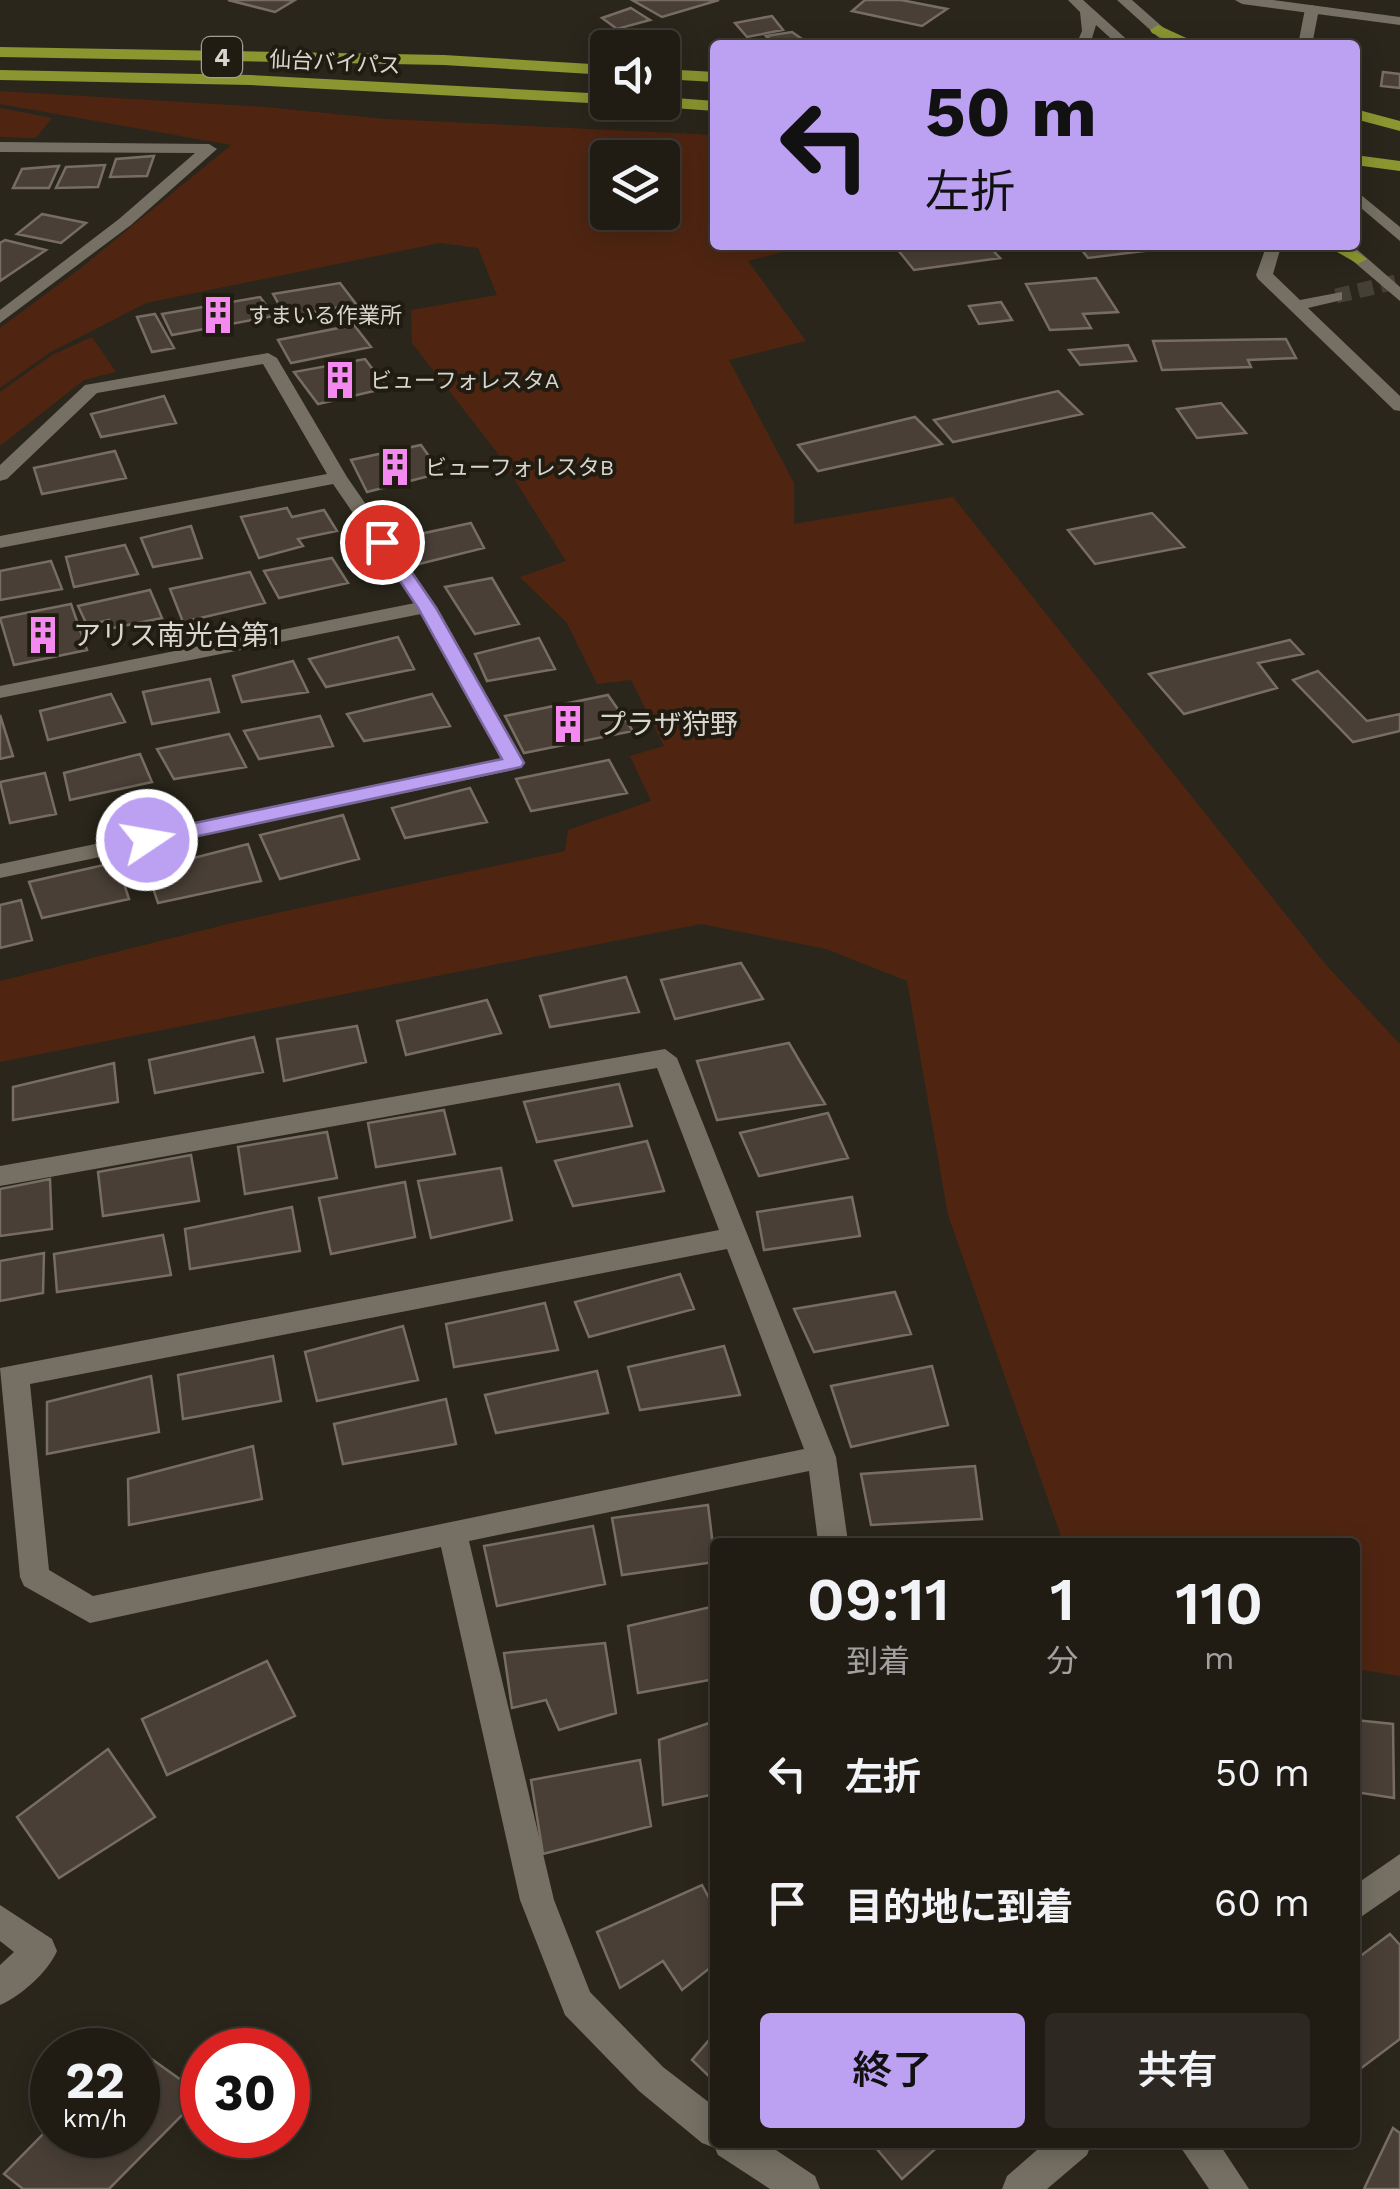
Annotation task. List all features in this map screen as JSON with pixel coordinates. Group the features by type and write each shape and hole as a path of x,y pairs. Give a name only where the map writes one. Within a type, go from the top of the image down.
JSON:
{"highway":[{"path":"1158,30 1179,40"},
{"name":"仙台バイパス","path":"0,52 444,60 590,69"},
{"name":"仙台バイパス","path":"0,75 250,80 590,99"},
{"path":"680,75 710,77"},
{"path":"680,104 710,106"},
{"path":"1360,115 1400,126"},
{"path":"1360,133 1400,137"},
{"path":"1360,161 1400,166"},
{"path":"1343,250 1358,259"}],"street":[{"path":"1124,0 1170,40"},
{"path":"1242,0 1400,21"},
{"path":"1081,6 1089,31 1085,40"},
{"path":"1081,6 1120,40"},
{"path":"1306,40 1312,10"},
{"path":"0,147 209,149 125,222 0,318"},
{"path":"1360,200 1398,227"},
{"path":"1272,250 1264,276 1400,406"},
{"path":"1348,250 1400,296"},
{"path":"1296,306 1336,296"},
{"path":"0,474 91,389 268,358 338,477 427,608 514,763 0,871"},
{"path":"0,542 338,477"},
{"path":"0,692 427,608"},
{"path":"0,1176 665,1058 822,1457 832,1538"},
{"path":"735,1237 8,1377 36,1577 90,1610 822,1457"},
{"path":"452,1532 537,1900 578,2003 651,2079 710,2126"},
{"path":"1360,1901 1400,1870"},
{"path":"0,1921 40,1951 0,1988"},
{"path":"740,2148 802,2189"},
{"path":"1020,2189 1067,2148"},
{"path":"1200,2148 1231,2189"}],"shaded area":[{"path":"0,91 265,107 386,119 710,135 710,250 791,250 748,261 806,341 729,360 794,483 794,524 953,497 1326,965 1400,1044 1400,1676 1360,1670 1360,1538 1062,1538 948,1215 907,981 826,949 701,924 0,1062 0,981 236,922 565,851 568,830 651,801 630,756 664,746 631,680 597,684 567,623 520,577 566,561 499,455 412,343 411,310 497,295 478,248 440,243 146,303 49,353 0,388 0,328 82,267 231,145 0,104"},
{"path":"0,108 52,118 36,138 0,137"},
{"path":"92,337 116,372 84,380 0,446 0,392 52,355"}],"building":[{"path":"228,0 295,0 275,12"},
{"path":"632,0 719,0 662,17"},
{"path":"865,0 901,0 947,9 922,26 852,11"},
{"path":"631,8 650,20 617,29 602,18"},
{"path":"772,16 783,30 747,37 735,23"},
{"path":"792,32 804,40 771,40 766,36"},
{"path":"1383,72 1400,74 1400,88 1381,86"},
{"path":"154,156 147,176 110,177 116,159"},
{"path":"105,165 98,187 56,188 66,167"},
{"path":"59,166 49,188 13,188 22,169"},
{"path":"42,214 86,223 61,243 17,234"},
{"path":"5,240 46,250 0,281 0,243"},
{"path":"898,250 993,250 1000,258 914,270"},
{"path":"1082,250 1152,250 1088,258"},
{"path":"1096,278 1118,312 1083,314 1091,328 1050,330 1026,284"},
{"path":"340,283 356,304 286,317 273,294"},
{"name":"すまいる作業所","path":"260,297 274,316 172,335 162,314"},
{"path":"1001,302 1012,320 979,324 969,306"},
{"path":"155,314 174,348 152,352 137,317"},
{"path":"354,325 371,347 291,363 278,340"},
{"path":"1286,339 1296,358 1248,360 1251,367 1162,370 1153,341"},
{"path":"1128,345 1136,361 1080,365 1069,350"},
{"name":"ビューフォレスタA","path":"365,359 387,388 318,404 294,372"},
{"path":"1058,391 1082,414 953,442 934,420"},
{"path":"164,396 176,423 101,437 91,414"},
{"path":"1221,403 1246,433 1197,438 1177,409"},
{"path":"915,417 942,444 818,471 798,445"},
{"name":"ビューフォレスタB","path":"421,445 441,473 367,492 351,460"},
{"path":"115,451 126,478 42,494 34,468"},
{"path":"287,508 292,517 324,510 337,531 298,539 303,546 259,558 241,517"},
{"path":"1152,513 1184,547 1095,564 1068,530"},
{"path":"471,523 484,548 419,564 406,537"},
{"path":"191,526 202,558 153,567 141,538"},
{"path":"125,545 138,574 74,587 66,557"},
{"path":"332,558 348,583 279,598 264,571"},
{"path":"51,561 62,589 0,600 0,571"},
{"path":"250,572 265,603 183,622 170,589"},
{"path":"492,578 519,624 475,634 445,587"},
{"path":"150,590 162,618 113,628 109,620 87,625 78,606"},
{"name":"アリス南光台第1","path":"71,604 87,650 14,665 0,618"},
{"path":"398,637 414,669 326,687 309,659"},
{"path":"539,638 555,669 487,681 475,654"},
{"path":"1290,640 1303,654 1258,663 1277,688 1184,714 1149,674"},
{"path":"293,661 308,692 242,702 233,676"},
{"path":"1318,671 1367,721 1400,714 1400,731 1353,742 1293,680"},
{"path":"210,679 219,712 152,724 143,692"},
{"path":"111,694 125,722 48,740 40,711"},
{"path":"432,694 450,726 364,741 347,714"},
{"name":"プラザ狩野","path":"608,695 633,731 524,753 505,716"},
{"path":"0,715 13,756 0,759"},
{"path":"320,716 333,746 259,759 244,731"},
{"path":"229,734 246,767 174,779 157,749"},
{"path":"140,754 152,782 70,800 64,773"},
{"path":"609,760 627,793 531,811 516,779"},
{"path":"45,773 56,814 10,823 0,782"},
{"path":"470,788 487,822 405,838 392,808"},
{"path":"343,815 359,859 280,879 260,835"},
{"path":"248,844 261,881 158,903 147,870"},
{"path":"117,862 129,899 42,918 29,882"},
{"path":"21,900 32,940 0,948 0,905"},
{"path":"741,963 763,999 675,1019 661,980"},
{"path":"626,977 639,1012 550,1027 540,996"},
{"path":"487,1000 501,1033 406,1055 397,1021"},
{"path":"357,1026 366,1062 284,1081 277,1039"},
{"path":"254,1037 263,1072 155,1093 149,1060"},
{"path":"789,1043 825,1104 717,1120 697,1061"},
{"path":"114,1063 118,1102 13,1120 13,1087"},
{"path":"619,1084 632,1126 537,1142 524,1102"},
{"path":"444,1110 455,1154 376,1167 368,1123"},
{"path":"828,1113 848,1158 759,1176 740,1133"},
{"path":"327,1132 337,1178 245,1194 238,1147"},
{"path":"647,1141 664,1191 573,1206 555,1161"},
{"path":"191,1155 199,1201 103,1216 98,1172"},
{"path":"501,1168 512,1220 431,1238 418,1181"},
{"path":"50,1179 52,1229 0,1236 0,1189"},
{"path":"405,1182 415,1237 331,1254 319,1198"},
{"path":"852,1197 860,1236 764,1250 757,1212"},
{"path":"292,1207 300,1251 190,1269 185,1229"},
{"path":"163,1235 171,1275 57,1292 54,1254"},
{"path":"44,1253 43,1293 0,1301 0,1261"},
{"path":"680,1274 694,1309 589,1337 575,1302"},
{"path":"895,1292 911,1334 814,1352 794,1309"},
{"path":"545,1303 558,1350 454,1367 446,1324"},
{"path":"403,1326 418,1380 317,1401 305,1352"},
{"path":"724,1346 740,1395 640,1410 628,1367"},
{"path":"273,1356 281,1401 183,1419 178,1375"},
{"path":"932,1366 948,1425 851,1447 831,1386"},
{"path":"597,1371 608,1413 496,1433 485,1395"},
{"path":"151,1376 159,1432 47,1454 47,1402"},
{"path":"446,1399 456,1444 343,1464 334,1424"},
{"path":"253,1446 262,1499 129,1525 128,1479"},
{"path":"975,1466 982,1519 871,1525 861,1474"},
{"path":"708,1505 710,1563 622,1575 612,1518"},
{"path":"593,1526 605,1584 497,1606 484,1546"},
{"path":"710,1607 710,1680 638,1693 628,1626"},
{"path":"605,1643 616,1713 559,1730 546,1700 512,1708 504,1653"},
{"path":"267,1661 295,1716 167,1775 142,1719"},
{"path":"1360,1721 1393,1724 1394,1798 1360,1793"},
{"path":"710,1723 710,1795 663,1805 659,1740"},
{"path":"108,1749 155,1817 59,1878 17,1817"},
{"path":"640,1760 651,1826 543,1854 531,1780"},
{"path":"702,1885 710,1900 710,1968 682,1990 663,1961 620,1988 597,1932"},
{"path":"1390,1934 1400,1945 1400,2039 1360,2069 1360,1956"},
{"path":"710,2039 710,2077 692,2060"},
{"path":"160,2065 180,2079 180,2117 160,2137"},
{"path":"1393,2128 1400,2133 1400,2189 1364,2189"},
{"path":"30,2147 30,2158 140,2158 109,2189 23,2189 4,2174"},
{"path":"876,2148 936,2148 902,2179"}],"tunnel":[{"path":"1336,296 1400,281"}],"place":[{"name":"すまいる作業所","path":"218,315"},
{"name":"ビューフォレスタA","path":"340,380"},
{"name":"ビューフォレスタB","path":"395,467"},
{"name":"アリス南光台第1","path":"43,635"},
{"name":"プラザ狩野","path":"568,724"}],"route":[{"path":"147,840 514,763 427,608 382,542"}]}
